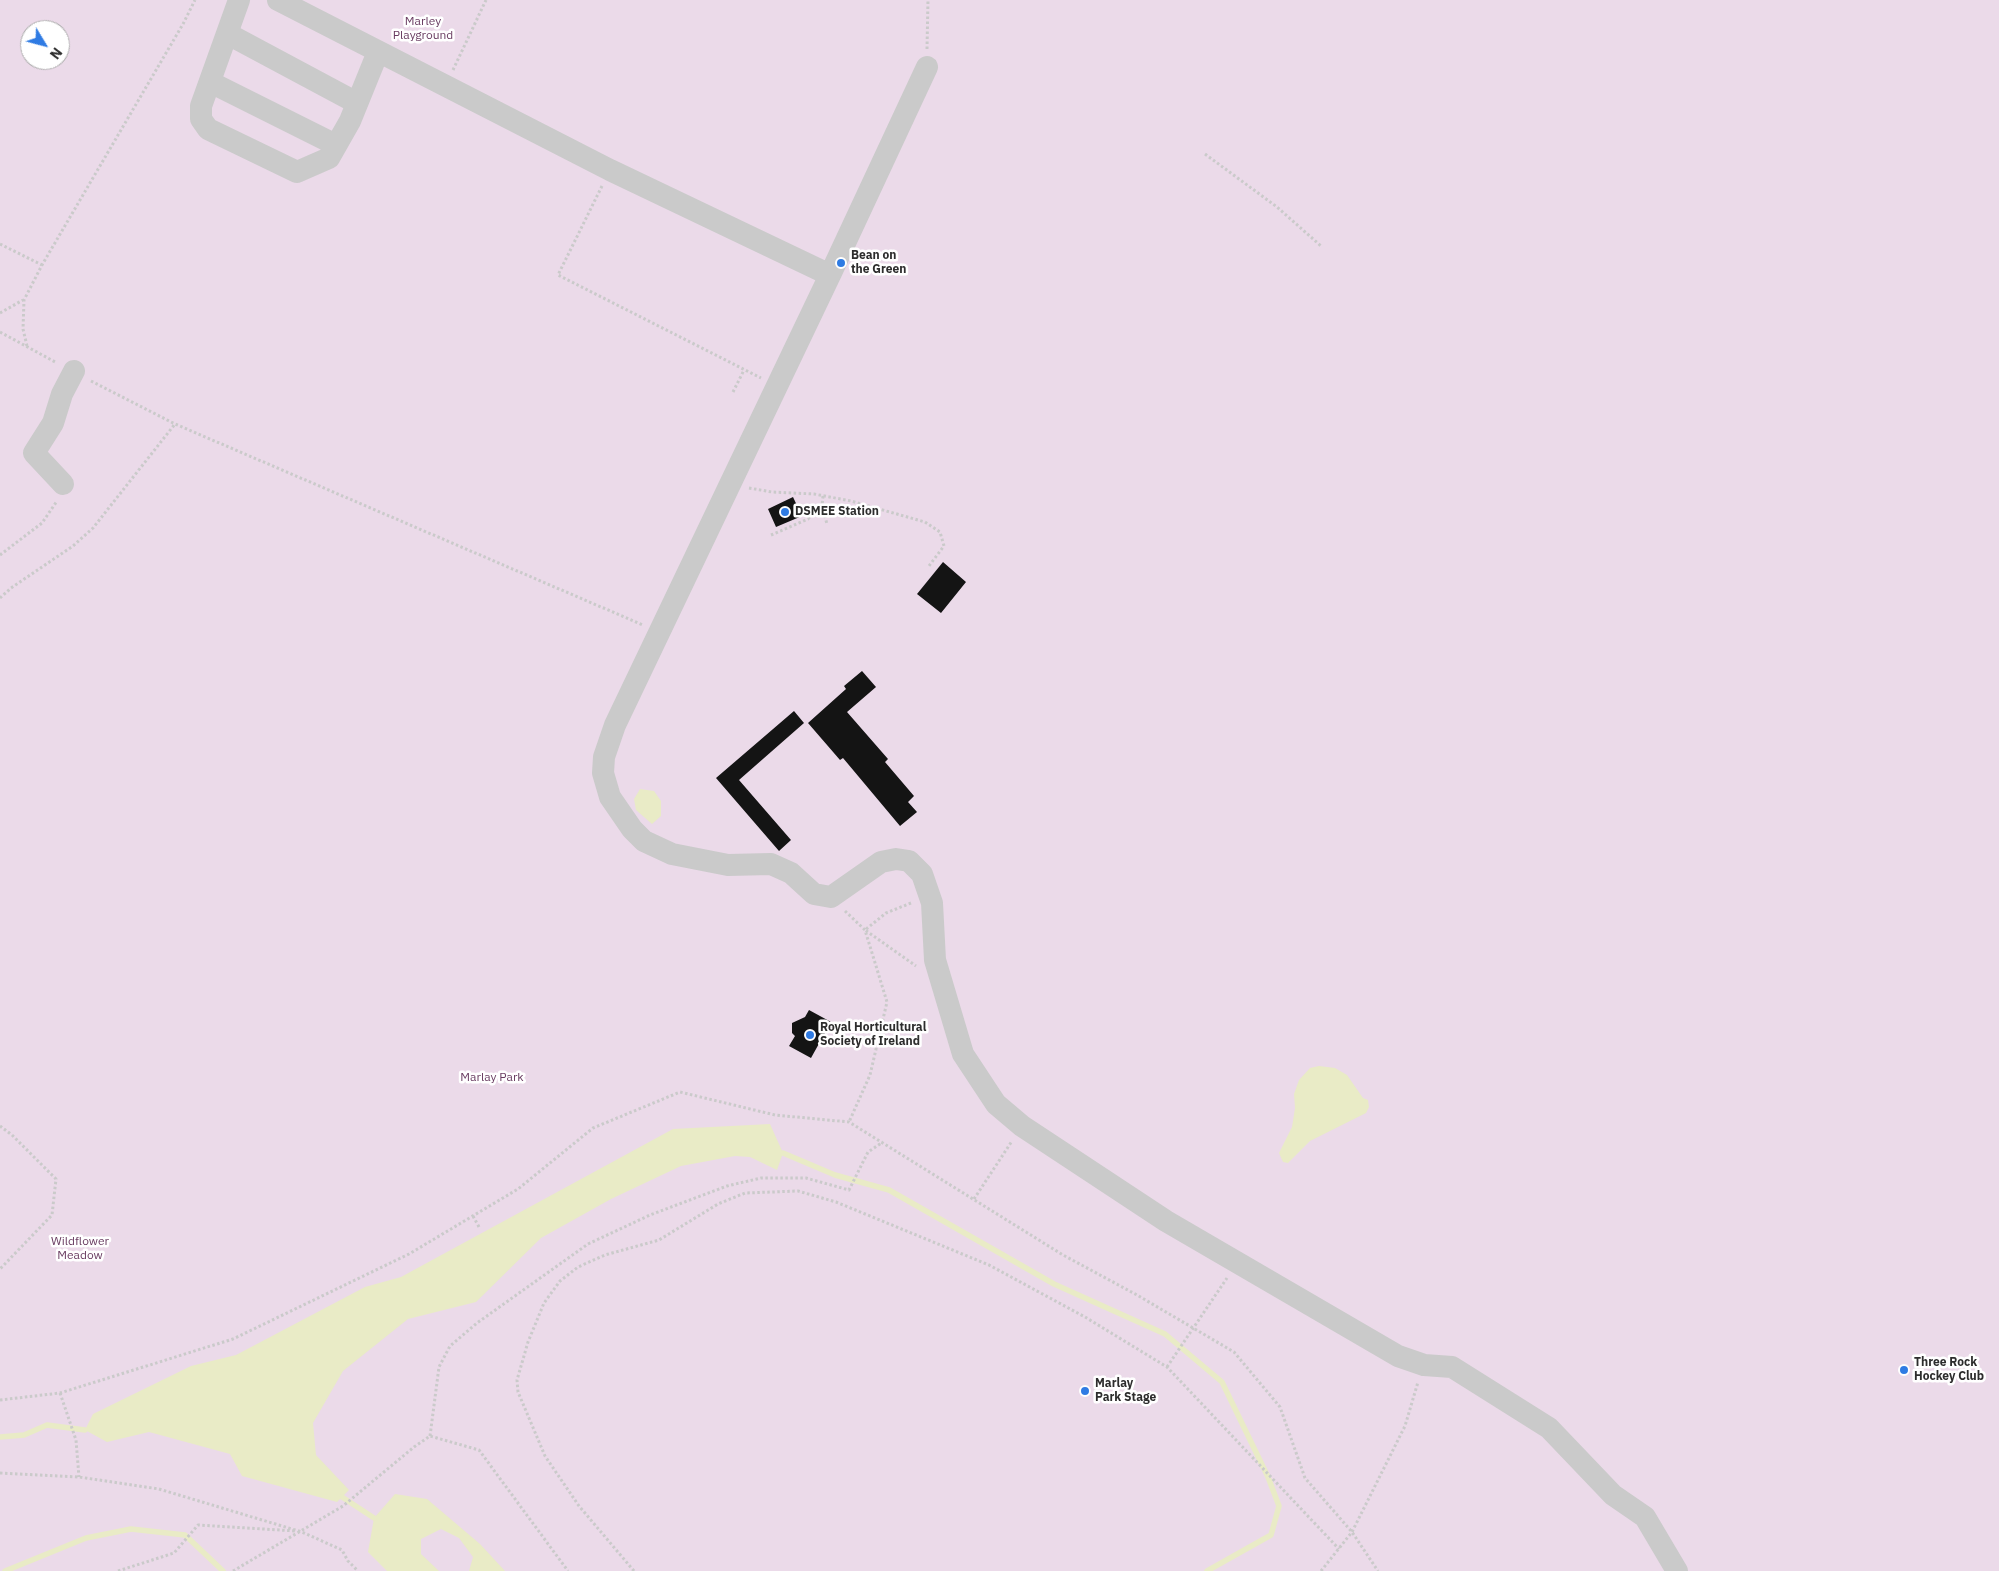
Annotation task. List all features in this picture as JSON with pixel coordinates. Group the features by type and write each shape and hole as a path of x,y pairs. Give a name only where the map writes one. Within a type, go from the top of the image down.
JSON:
{"lane":[{"path":"239,0 201,106 201,119 208,130 297,172 329,158 358,103 378,52"},
{"path":"278,0 610,170 830,275"},
{"path":"228,34 358,103"},
{"path":"927,67 732,482 614,725 604,757 603,773 610,797 632,829 644,841 672,854 728,865 771,864 791,873 814,894 831,897 881,862 896,859 909,861 922,874 932,903 935,960 963,1054 996,1104 1022,1126 1166,1221 1398,1356 1424,1365 1452,1367 1549,1428 1613,1494 1645,1518 1677,1571"},
{"path":"210,82 336,145"},
{"path":"63,484 34,453 53,423 62,394 74,372"}],"path":[{"path":"27,347 23,329 24,300 42,264 184,24 195,0"},
{"path":"446,86 486,0"},
{"path":"927,67 928,0"},
{"path":"1204,154 1277,207 1321,246"},
{"path":"610,170 558,275 777,386"},
{"path":"0,244 42,264"},
{"path":"0,313 24,300"},
{"path":"0,332 175,424 659,631"},
{"path":"733,392 744,370"},
{"path":"0,598 73,546 93,528 175,424"},
{"path":"732,482 740,486 772,492 823,496 924,522 940,532 944,546 929,566"},
{"path":"0,555 46,519 55,506 63,484"},
{"path":"823,496 822,506 827,524"},
{"path":"771,535 808,519 822,506"},
{"path":"831,897 865,930 919,968"},
{"path":"865,930 886,913 910,903 932,903"},
{"path":"849,1122 870,1075 887,1002 865,930"},
{"path":"0,1400 60,1393 233,1338 409,1254 518,1190 592,1128 680,1092 775,1115 849,1122 1063,1255 1234,1352 1280,1406 1305,1478 1352,1532 1378,1571"},
{"path":"0,1126 12,1134 56,1179 52,1215 0,1269"},
{"path":"974,1199 1022,1126"},
{"path":"234,1571 343,1506 406,1453 430,1436 439,1367 450,1346 476,1323 588,1244 650,1215 727,1186 761,1178 806,1178 849,1190 868,1152 884,1142"},
{"path":"634,1571 580,1506 544,1456 518,1392 517,1380 538,1311 560,1281 578,1267 605,1255 659,1240 690,1219 734,1196 745,1193 798,1192 836,1202 990,1265 1085,1317 1167,1367 1339,1549"},
{"path":"473,1216 479,1227"},
{"path":"1167,1367 1192,1327 1239,1262"},
{"path":"1321,1571 1352,1532 1405,1426 1424,1365"},
{"path":"60,1393 76,1440 79,1477"},
{"path":"430,1436 479,1450 568,1571"},
{"path":"0,1473 79,1477 160,1489 302,1532 342,1550 358,1571"},
{"path":"118,1571 174,1553 198,1525 302,1532"}],"green space":[{"name":"Marlay Park","path":"0,0 1999,0 1999,1571 0,1571"}],"shaded area":[{"path":"640,789 654,791 661,801 661,816 652,824 636,810 634,799"},
{"path":"1319,1066 1335,1068 1347,1075 1363,1098 1368,1100 1369,1107 1366,1113 1310,1141 1288,1163 1283,1162 1279,1153 1292,1127 1295,1108 1294,1094 1299,1080 1310,1068"},
{"path":"770,1124 783,1153 777,1170 750,1157 735,1156 681,1166 611,1199 541,1238 476,1302 408,1319 343,1371 313,1423 316,1455 349,1490 337,1502 242,1476 230,1454 149,1432 107,1442 85,1430 93,1414 191,1366 236,1355 365,1287 401,1277 673,1129"},
{"path":"395,1494 427,1499 480,1544 505,1571 469,1571 473,1557 459,1538 441,1529 421,1539 421,1554 439,1571 387,1571 368,1552 374,1518"}],"building":[{"name":"DSMEE Station","path":"793,497 802,516 776,527 768,509"},
{"path":"943,562 966,582 941,613 917,594"},
{"path":"862,671 876,687 847,712 888,759 885,762 914,796 908,802 917,812 900,826 843,758 840,760 808,723 846,689 844,686"},
{"path":"794,711 804,723 739,780 791,840 779,851 716,778"},
{"path":"809,1010 831,1022 811,1058 789,1046 795,1036 792,1033 792,1023 805,1017"}],"waterway":[{"path":"783,1153 835,1175 889,1190 1054,1284 1165,1334 1222,1382 1268,1477 1279,1506 1271,1535 1207,1571"},
{"path":"0,1437 24,1435 47,1425 85,1430"},
{"path":"342,1497 374,1518"},
{"path":"5,1571 86,1538 131,1529 185,1535 223,1571"}],"place":[{"name":"Bean on the Green","path":"841,263"},
{"name":"DSMEE Station","path":"785,512"},
{"name":"Royal Horticultural Society of Ireland","path":"810,1035"},
{"name":"Three Rock Hockey Club","path":"1904,1370"},
{"name":"Marlay Park Stage","path":"1085,1391"}],"park label":[{"name":"Marley Playground","path":"423,29"},
{"name":"Wildflower Meadow","path":"80,1249"}]}
